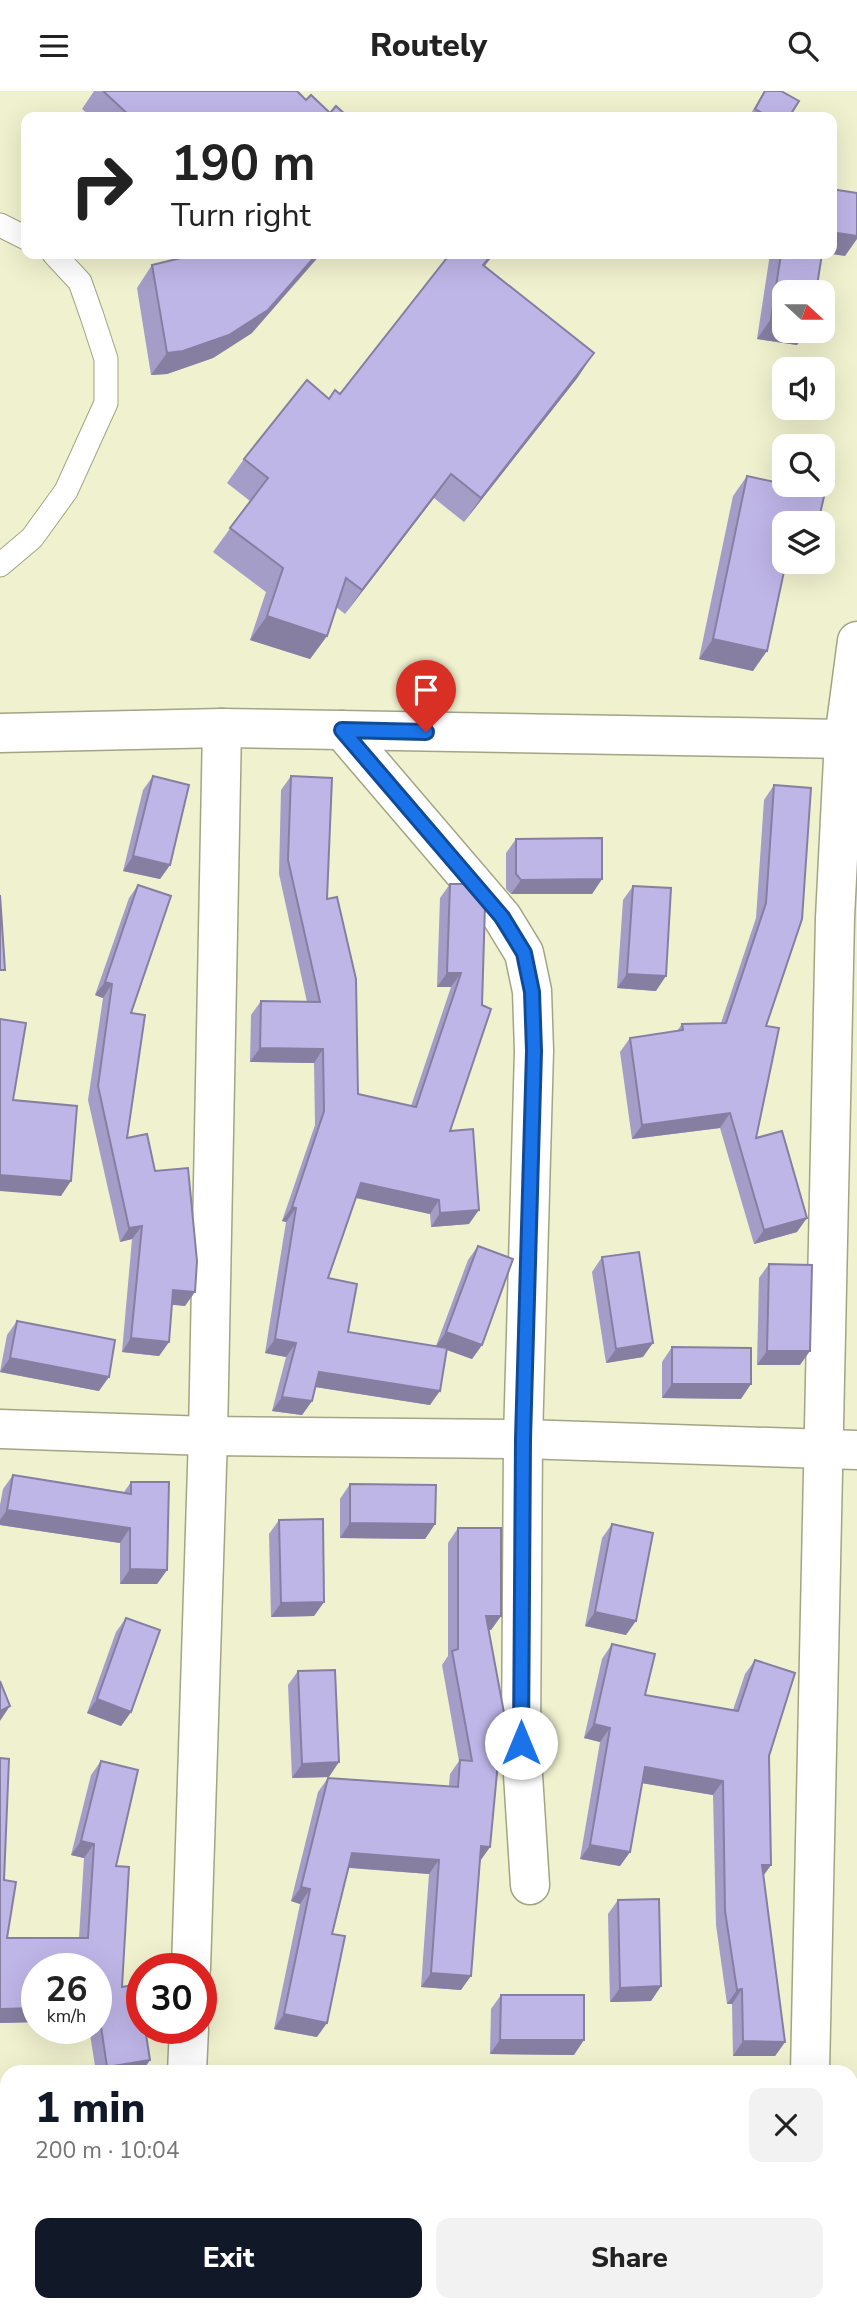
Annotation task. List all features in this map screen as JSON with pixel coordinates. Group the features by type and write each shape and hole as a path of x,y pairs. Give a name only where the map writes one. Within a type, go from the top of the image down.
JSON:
{"street":[{"path":"810,2065 841,1450 846,919 844,739 857,641"},
{"path":"0,733 222,728 844,739"},
{"path":"192,1953 208,1436 222,728"},
{"path":"342,730 502,917 524,953 532,992 534,1051 523,1439 521,1743 530,1885"},
{"path":"0,1429 208,1436 523,1439 841,1450"},
{"path":"187,2065 188,2044"}],"lane":[{"path":"0,225 21,236"},
{"path":"0,565 32,538 66,491 106,403 106,359 80,282 59,259"}],"building":[{"path":"103,91 297,91 306,100 311,95 329,112 126,112"},
{"path":"765,91 781,91 799,101 792,112 760,112 755,109"},
{"path":"336,106 343,112 331,112"},
{"path":"837,190 857,193 857,236 837,233"},
{"path":"177,259 313,259 268,310 229,335 183,351 167,353 152,265"},
{"path":"446,259 488,259 483,265 594,353 481,498 451,474 362,590 346,578 327,636 267,616 283,568 230,528 268,478 244,459 307,380 329,399 335,390 340,394"},
{"path":"780,259 821,259 818,280 777,280"},
{"path":"747,476 772,481 772,497 824,497 821,511 772,511 772,574 783,574 767,651 713,639"},
{"path":"153,776 189,785 170,865 133,856"},
{"path":"291,776 332,778 327,899 337,897 356,979 358,1094 416,1107 461,973 447,973 450,884 467,884 485,905 482,1005 491,1009 450,1131 473,1129 479,1210 440,1213 439,1200 361,1183 328,1278 357,1284 348,1332 447,1348 440,1391 319,1372 312,1401 282,1397 296,1343 275,1339 296,1208 292,1207 324,1111 323,1049 260,1048 261,1001 320,1002 288,860"},
{"path":"774,785 811,788 802,919 766,1026 779,1028 756,1138 782,1131 807,1218 764,1230 730,1113 642,1125 630,1038 683,1030 682,1024 726,1023 766,903"},
{"path":"602,838 602,879 521,880 516,874 516,839"},
{"path":"138,885 171,896 131,1013 145,1015 127,1138 147,1134 155,1171 188,1168 197,1261 195,1292 173,1290 169,1342 131,1338 142,1226 129,1228 98,1086 112,984 105,982"},
{"path":"633,886 671,888 666,976 627,974"},
{"path":"0,895 5,970 0,970"},
{"path":"0,1019 26,1023 13,1100 77,1106 71,1181 0,1175"},
{"path":"478,1246 513,1259 482,1345 446,1332"},
{"path":"639,1252 653,1343 616,1349 602,1257"},
{"path":"769,1264 812,1265 810,1351 767,1351"},
{"path":"17,1321 115,1340 109,1377 10,1358"},
{"path":"672,1347 751,1348 751,1384 672,1384"},
{"path":"13,1475 131,1494 131,1482 169,1482 167,1570 130,1569 130,1528 7,1510"},
{"path":"350,1484 436,1485 435,1524 350,1523"},
{"path":"323,1519 324,1602 281,1603 279,1520"},
{"path":"612,1524 653,1533 636,1621 595,1612"},
{"path":"458,1528 501,1528 501,1616 486,1616 507,1729 501,1730 490,1847 481,1846 471,1976 431,1973 439,1860 352,1853 332,1934 345,1936 327,2023 284,2014 310,1889 301,1887 328,1778 458,1787 460,1760 472,1761 452,1651 458,1649"},
{"path":"126,1618 160,1630 131,1712 97,1699"},
{"path":"612,1644 655,1654 645,1695 738,1711 755,1660 795,1673 769,1756 771,1865 762,1865 785,2042 743,2041 742,1989 737,1990 725,1911 723,1781 645,1767 630,1852 590,1845 610,1728 594,1724"},
{"path":"335,1670 339,1762 302,1764 298,1671"},
{"path":"0,1681 10,1706 0,1711"},
{"path":"0,1758 9,1759 4,1880 16,1882 7,1938 88,1938 94,1844 81,1841 101,1761 138,1770 116,1866 129,1867 122,1987 126,1986 126,2044 148,2044 150,2060 107,2065 104,2044 112,2044 112,1953 21,1953 21,2008 0,2009"},
{"path":"659,1899 661,1986 620,1988 618,1900"},
{"path":"501,1995 584,1995 584,2040 500,2040"}],"route":[{"path":"426,732 342,730 502,917 524,953 532,992 534,1051 523,1439 521,1743"}]}
